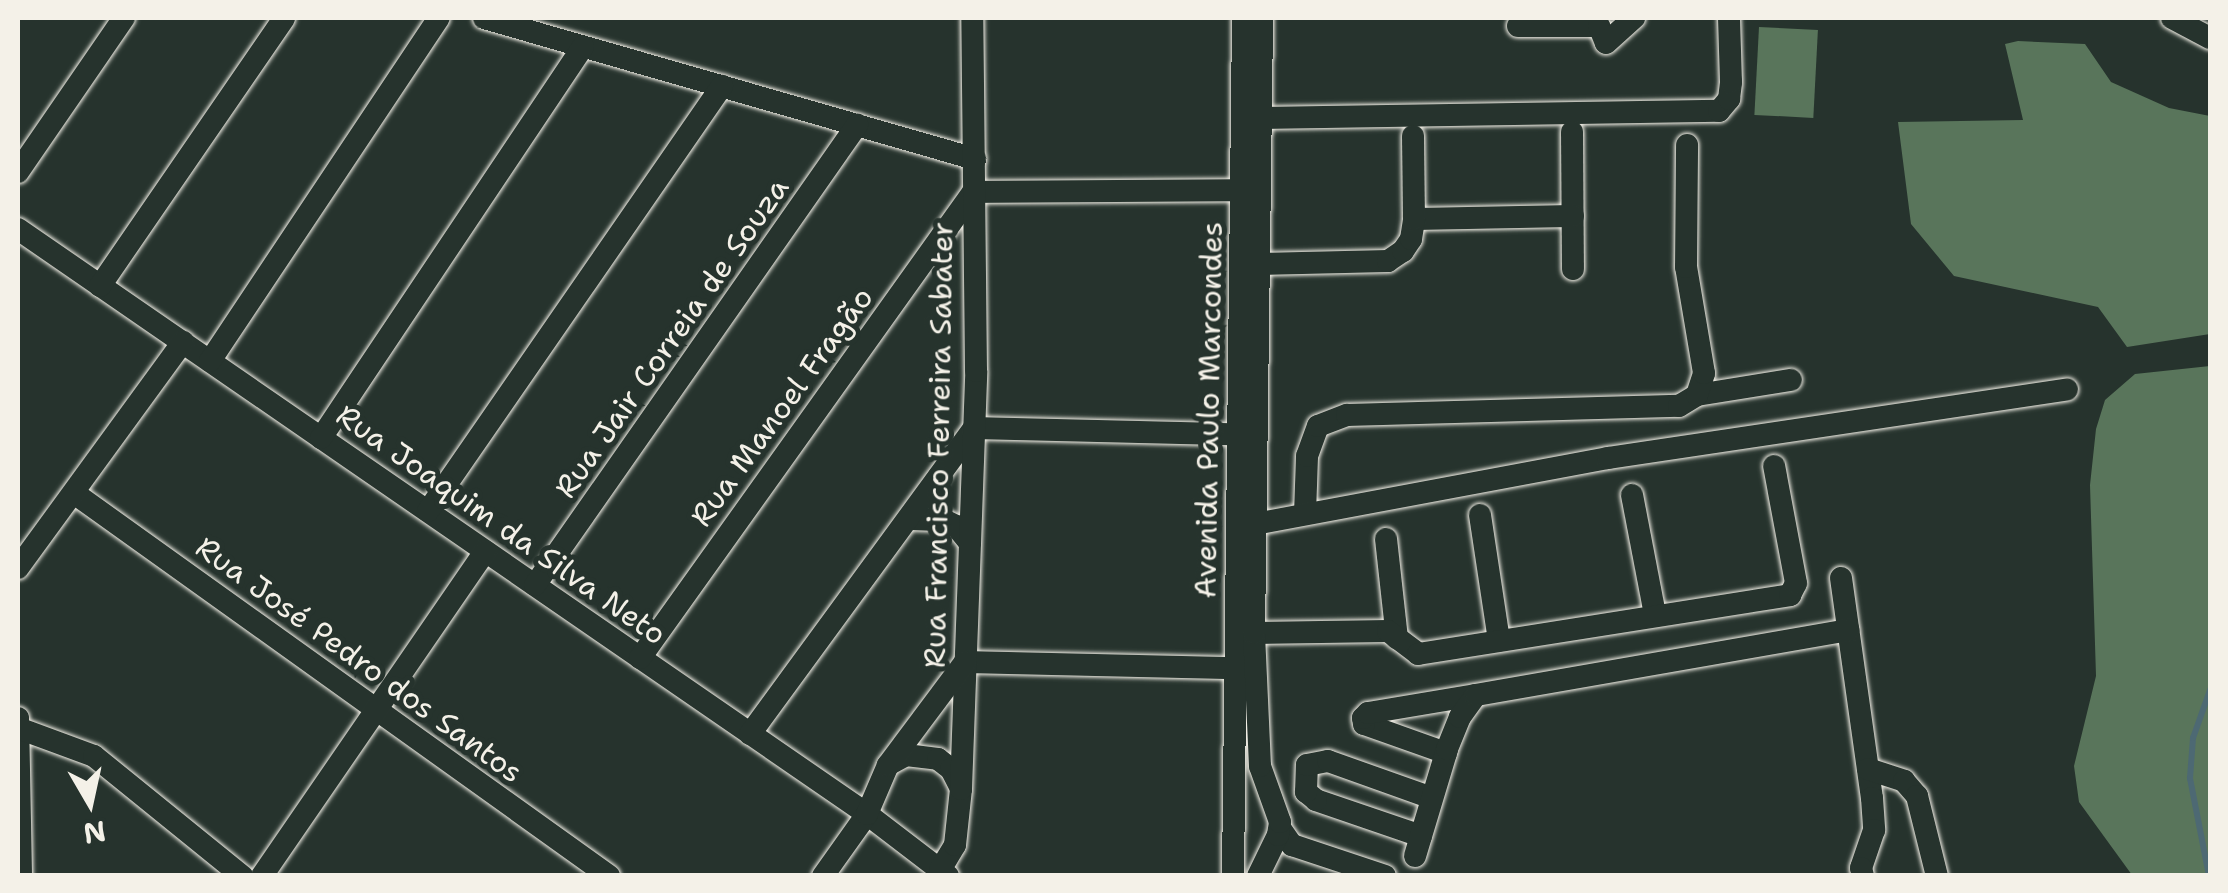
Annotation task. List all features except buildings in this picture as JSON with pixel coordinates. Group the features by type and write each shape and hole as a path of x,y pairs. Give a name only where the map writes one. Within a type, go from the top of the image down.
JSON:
{"street":[{"path":"18,172 124,18"},
{"path":"100,286 284,18"},
{"path":"210,361 439,18"},
{"path":"484,18 548,27 583,46 975,158"},
{"name":"Rua Francisco Ferreira Sabater","path":"944,873 954,845 961,788 974,428 972,18"},
{"name":"Avenida Paulo Marcondes","path":"1243,18 1251,190 1248,434 1256,524 1254,632 1260,766 1266,792 1278,811 1277,837"},
{"name":"Avenida Paulo Marcondes","path":"1234,876 1236,668 1260,264 1251,190 1261,118 1262,18"},
{"path":"1518,26 1599,26 1606,42 1634,18"},
{"path":"1261,118 1719,111 1729,98 1731,82 1728,18"},
{"path":"2172,18 2210,38"},
{"path":"322,438 583,46"},
{"path":"428,511 722,86"},
{"name":"Rua Jair Correia de Souza","path":"535,586 857,125"},
{"path":"1572,132 1573,269"},
{"path":"1260,264 1388,262 1411,239 1413,136"},
{"path":"1687,145 1686,268 1704,373 1697,395"},
{"path":"973,192 1251,190"},
{"name":"Rua Manoel Fragão","path":"640,658 973,192"},
{"path":"1414,219 1573,216"},
{"name":"Rua Joaquim da Silva Neto","path":"21,240 100,286 183,342 867,814 944,873"},
{"path":"18,568 183,342"},
{"path":"1305,514 1306,456 1318,426 1347,415 1679,406 1697,395 1790,380"},
{"path":"1256,524 1608,458 2066,389"},
{"path":"750,734 974,428 1248,434"},
{"path":"1254,632 1388,631 1418,654 1790,595 1796,583 1774,466"},
{"name":"Rua José Pedro dos Santos","path":"74,493 605,874"},
{"path":"1632,495 1655,616"},
{"path":"1480,515 1500,641"},
{"path":"911,518 944,520 956,526 970,542"},
{"path":"1386,540 1397,638"},
{"path":"262,876 485,551"},
{"path":"1841,578 1874,830 1861,868 1863,876"},
{"path":"1446,753 1364,724 1363,718 1368,713 1848,630"},
{"path":"823,876 867,814 888,765 965,662 1236,668"},
{"path":"1432,798 1328,761 1306,765 1306,792 1316,800 1418,846 1446,753 1460,718 1476,696"},
{"path":"21,876 18,725 94,756 242,876"},
{"path":"888,765 906,756 938,759 950,769 961,788"},
{"path":"1868,769 1904,781 1917,796 1937,876"},
{"path":"1234,804 1241,791 1266,792"},
{"path":"1234,828 1246,850 1277,837 1385,876"},
{"path":"1258,876 1277,837"}],"green space":[{"path":"1759,27 1818,30 1813,118 1754,115"},
{"path":"2005,44 2085,44 2111,82 2169,108 2210,116 2210,334 2127,347 2098,307 1954,276 1911,224 1898,122 2023,120"},
{"path":"2210,366 2210,875 2132,875 2079,802 2074,766 2096,676 2090,485 2096,429 2105,400 2135,374"}],"waterway":[{"path":"2209,876 2190,778 2193,738 2210,690"}]}
